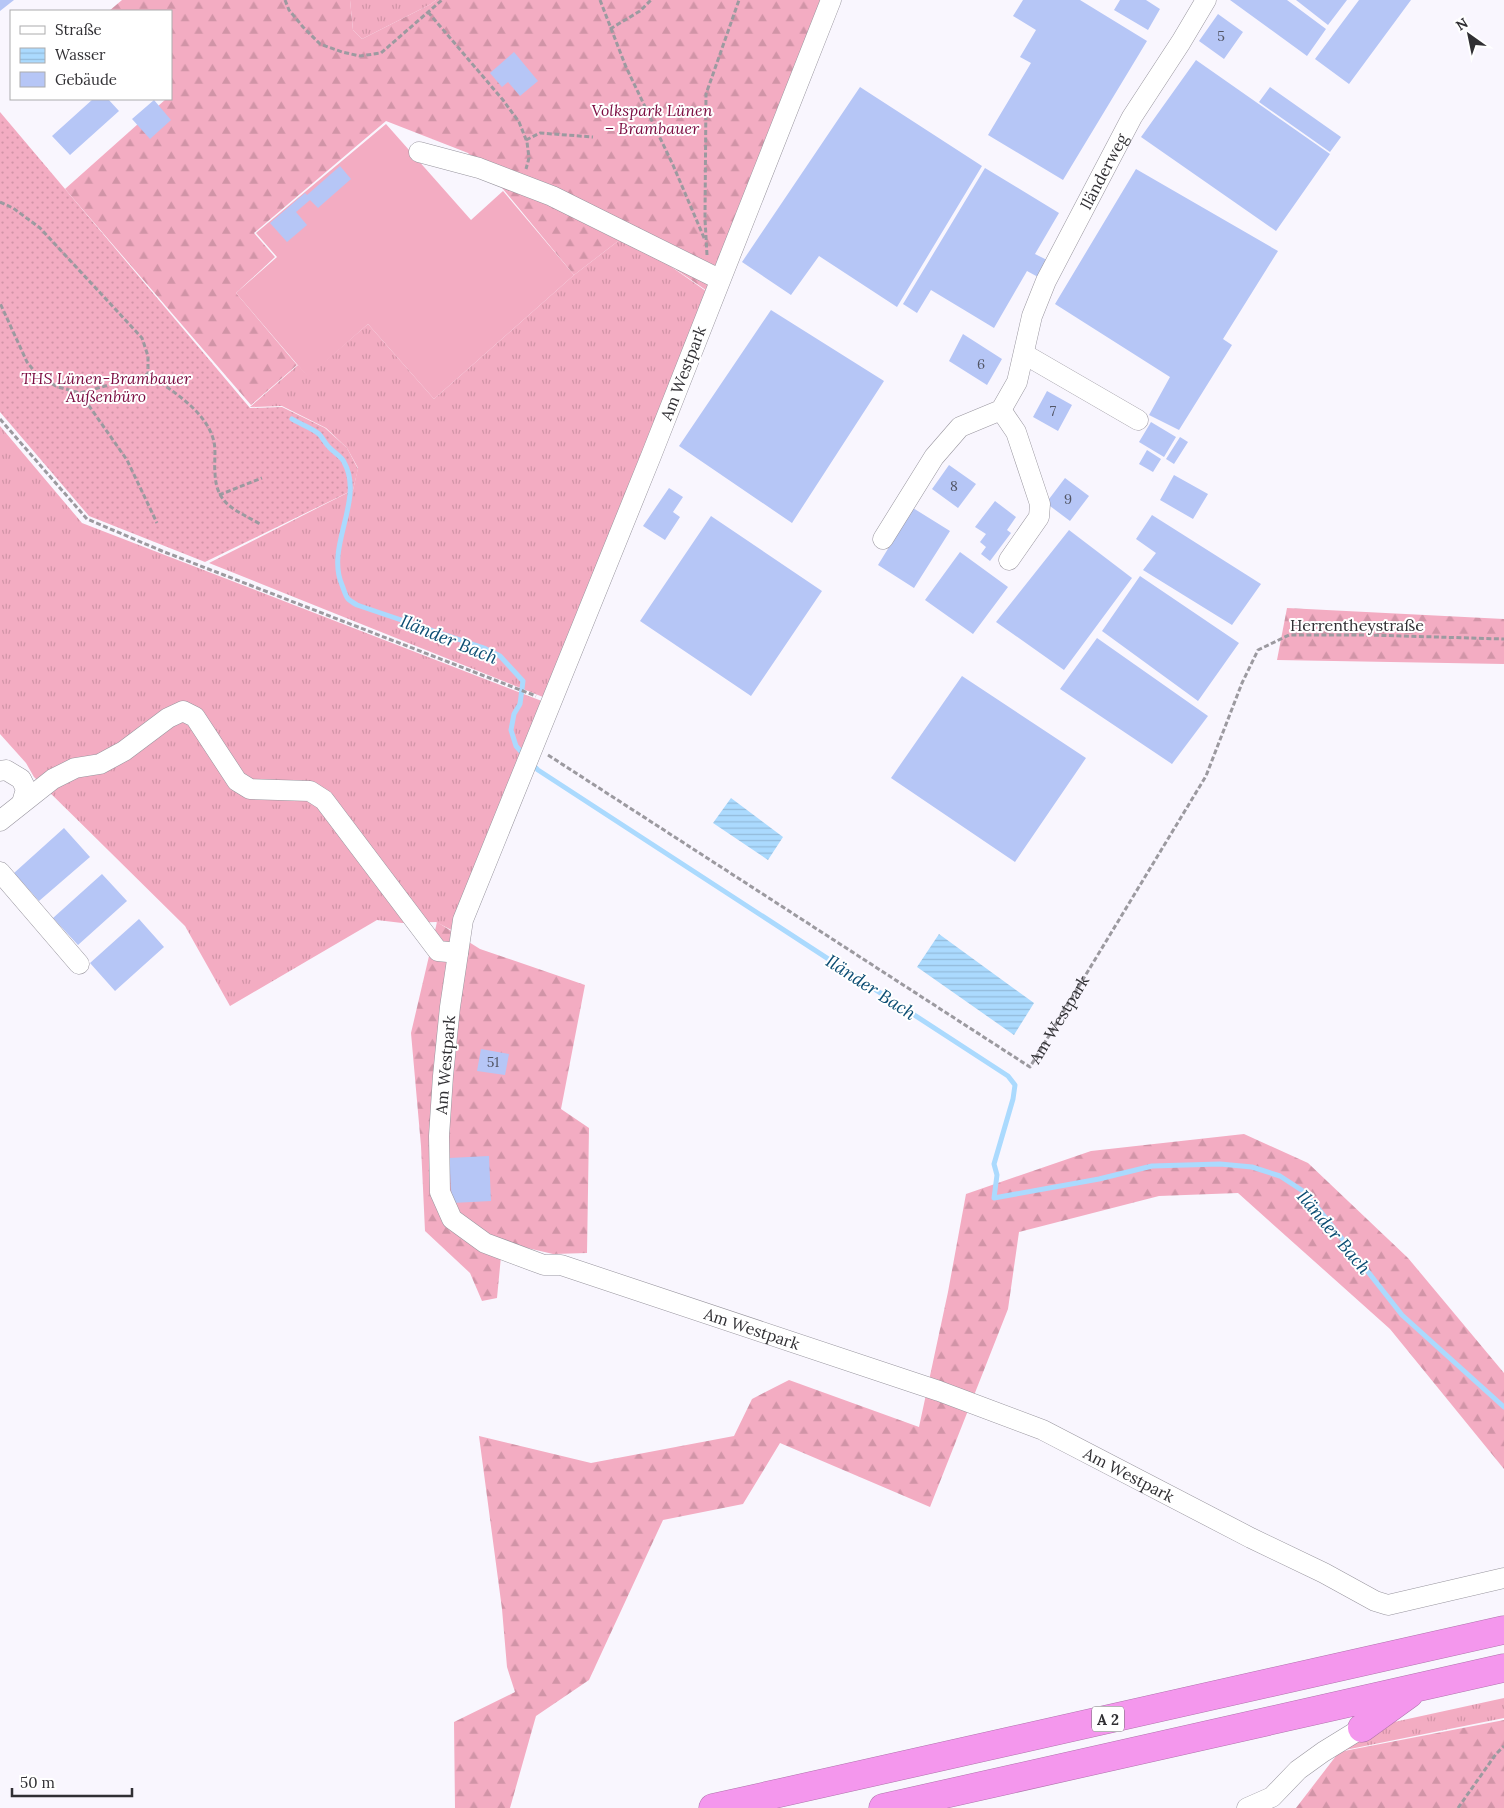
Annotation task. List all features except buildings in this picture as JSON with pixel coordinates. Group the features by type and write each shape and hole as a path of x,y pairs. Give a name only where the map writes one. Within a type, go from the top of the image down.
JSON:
{"highway":[{"name":"A 2","path":"713,1808 1504,1630"},
{"name":"A 2","path":"883,1808 1504,1668"},
{"path":"1362,1728 1418,1687"}],"street":[{"name":"Am Westpark","path":"831,0 714,276 647,465 463,920 450,1008 438,1136 440,1192 452,1220 485,1243 544,1265 560,1265 929,1388 1043,1430 1251,1538 1324,1573 1375,1601 1388,1605 1504,1578"},
{"name":"Iländerweg","path":"1001,410 1017,382 1032,316 1046,281 1132,117 1186,36 1206,0"},
{"path":"419,152 480,168 552,196 714,276"},
{"path":"1024,354 1138,420"},
{"path":"883,539 934,457 960,427 1001,410 1016,432 1040,504 1039,517 1009,560"},
{"path":"0,821 53,779 75,768 100,764 108,760 124,751 168,718 183,711 195,717 237,781 250,789 310,791 324,800 438,951 458,953"},
{"path":"0,771 6,770 21,779 26,789 22,803"},
{"path":"0,872 79,964"},
{"path":"1247,1808 1272,1796 1298,1770 1362,1728"}],"path":[{"path":"285,0 289,10 298,22 320,44 360,56 381,53 442,0"},
{"path":"600,0 610,29 706,241 714,276"},
{"path":"610,29 640,11 651,0"},
{"path":"706,241 706,94 739,0"},
{"path":"428,12 503,100 519,122 526,140 529,158 522,184"},
{"path":"526,140 540,133 592,137"},
{"path":"0,202 13,208 40,228 142,338 148,356 148,374"},
{"path":"0,303 27,362 39,377 58,387 80,393 148,374"},
{"path":"148,374 191,407 207,425 214,442 215,477 219,495 226,505 260,524"},
{"path":"80,393 127,460 157,523"},
{"path":"0,419 88,519 162,551 521,690"},
{"path":"219,495 262,478"},
{"name":"Herrentheystraße","path":"1191,800 1206,776 1242,683 1258,650 1289,635 1504,639"},
{"name":"Am Westpark","path":"533,748 1030,1066 1191,800"},
{"path":"1458,1808 1496,1754 1504,1746"}],"green space":[{"name":"Volkspark Lünen – Brambauer","path":"122,0 350,0 353,30 362,39 436,0 831,0 713,295 626,235 574,275 503,189 468,153 386,121 254,233 275,257 236,293 297,365 251,405 65,189 165,100 172,100 172,10 110,10"},
{"path":"350,0 436,0 362,39 353,30"},
{"name":"THS Lünen-Brambauer Außenbüro","path":"0,112 250,408 282,407 325,428 347,448 358,469 353,490 205,562 89,516 0,412"},
{"path":"386,124 471,220 503,191 574,275 434,399 368,324 308,377 236,293 277,257 256,233"},
{"path":"626,235 713,296 548,699 209,563 353,490 358,468 347,448 326,428 282,406 250,407 298,365 308,376 368,324 434,399 574,275"},
{"path":"0,426 82,523 547,703 461,935 436,922 402,923 377,920 230,1006 185,926 34,777 26,763 0,734"},
{"path":"1287,608 1504,619 1504,664 1277,660"},
{"path":"437,922 480,949 585,985 561,1109 589,1128 587,1253 553,1254 519,1246 502,1246 497,1298 482,1301 470,1273 425,1231 421,1146 411,1033"},
{"path":"1244,1134 1308,1163 1408,1258 1504,1373 1504,1469 1390,1329 1238,1193 1159,1196 1019,1232 1008,1309 930,1507 780,1443 743,1504 663,1520 589,1680 536,1716 510,1808 455,1808 454,1722 515,1692 507,1667 502,1609 479,1436 591,1463 734,1436 752,1399 789,1380 919,1427 948,1292 966,1194 1091,1151"},
{"path":"1504,1698 1504,1718 1340,1751 1362,1729"},
{"path":"1504,1720 1504,1808 1296,1808 1339,1752"}],"water":[{"path":"731,798 783,837 768,860 713,823"},
{"path":"939,934 1034,1003 1014,1035 917,967"}],"waterway":[{"name":"Iländer Bach","path":"292,419 319,434 343,460 349,477 348,507 338,555 338,570 347,597 357,605 484,648 500,656 523,681 520,704 514,714 511,730 516,746 525,756"},
{"name":"Iländer Bach","path":"531,763 538,770 1008,1076 1015,1085 1013,1099 994,1164 997,1175 994,1198 1099,1179 1152,1166 1220,1164 1252,1167 1280,1176 1306,1193 1402,1315 1504,1407"}]}
